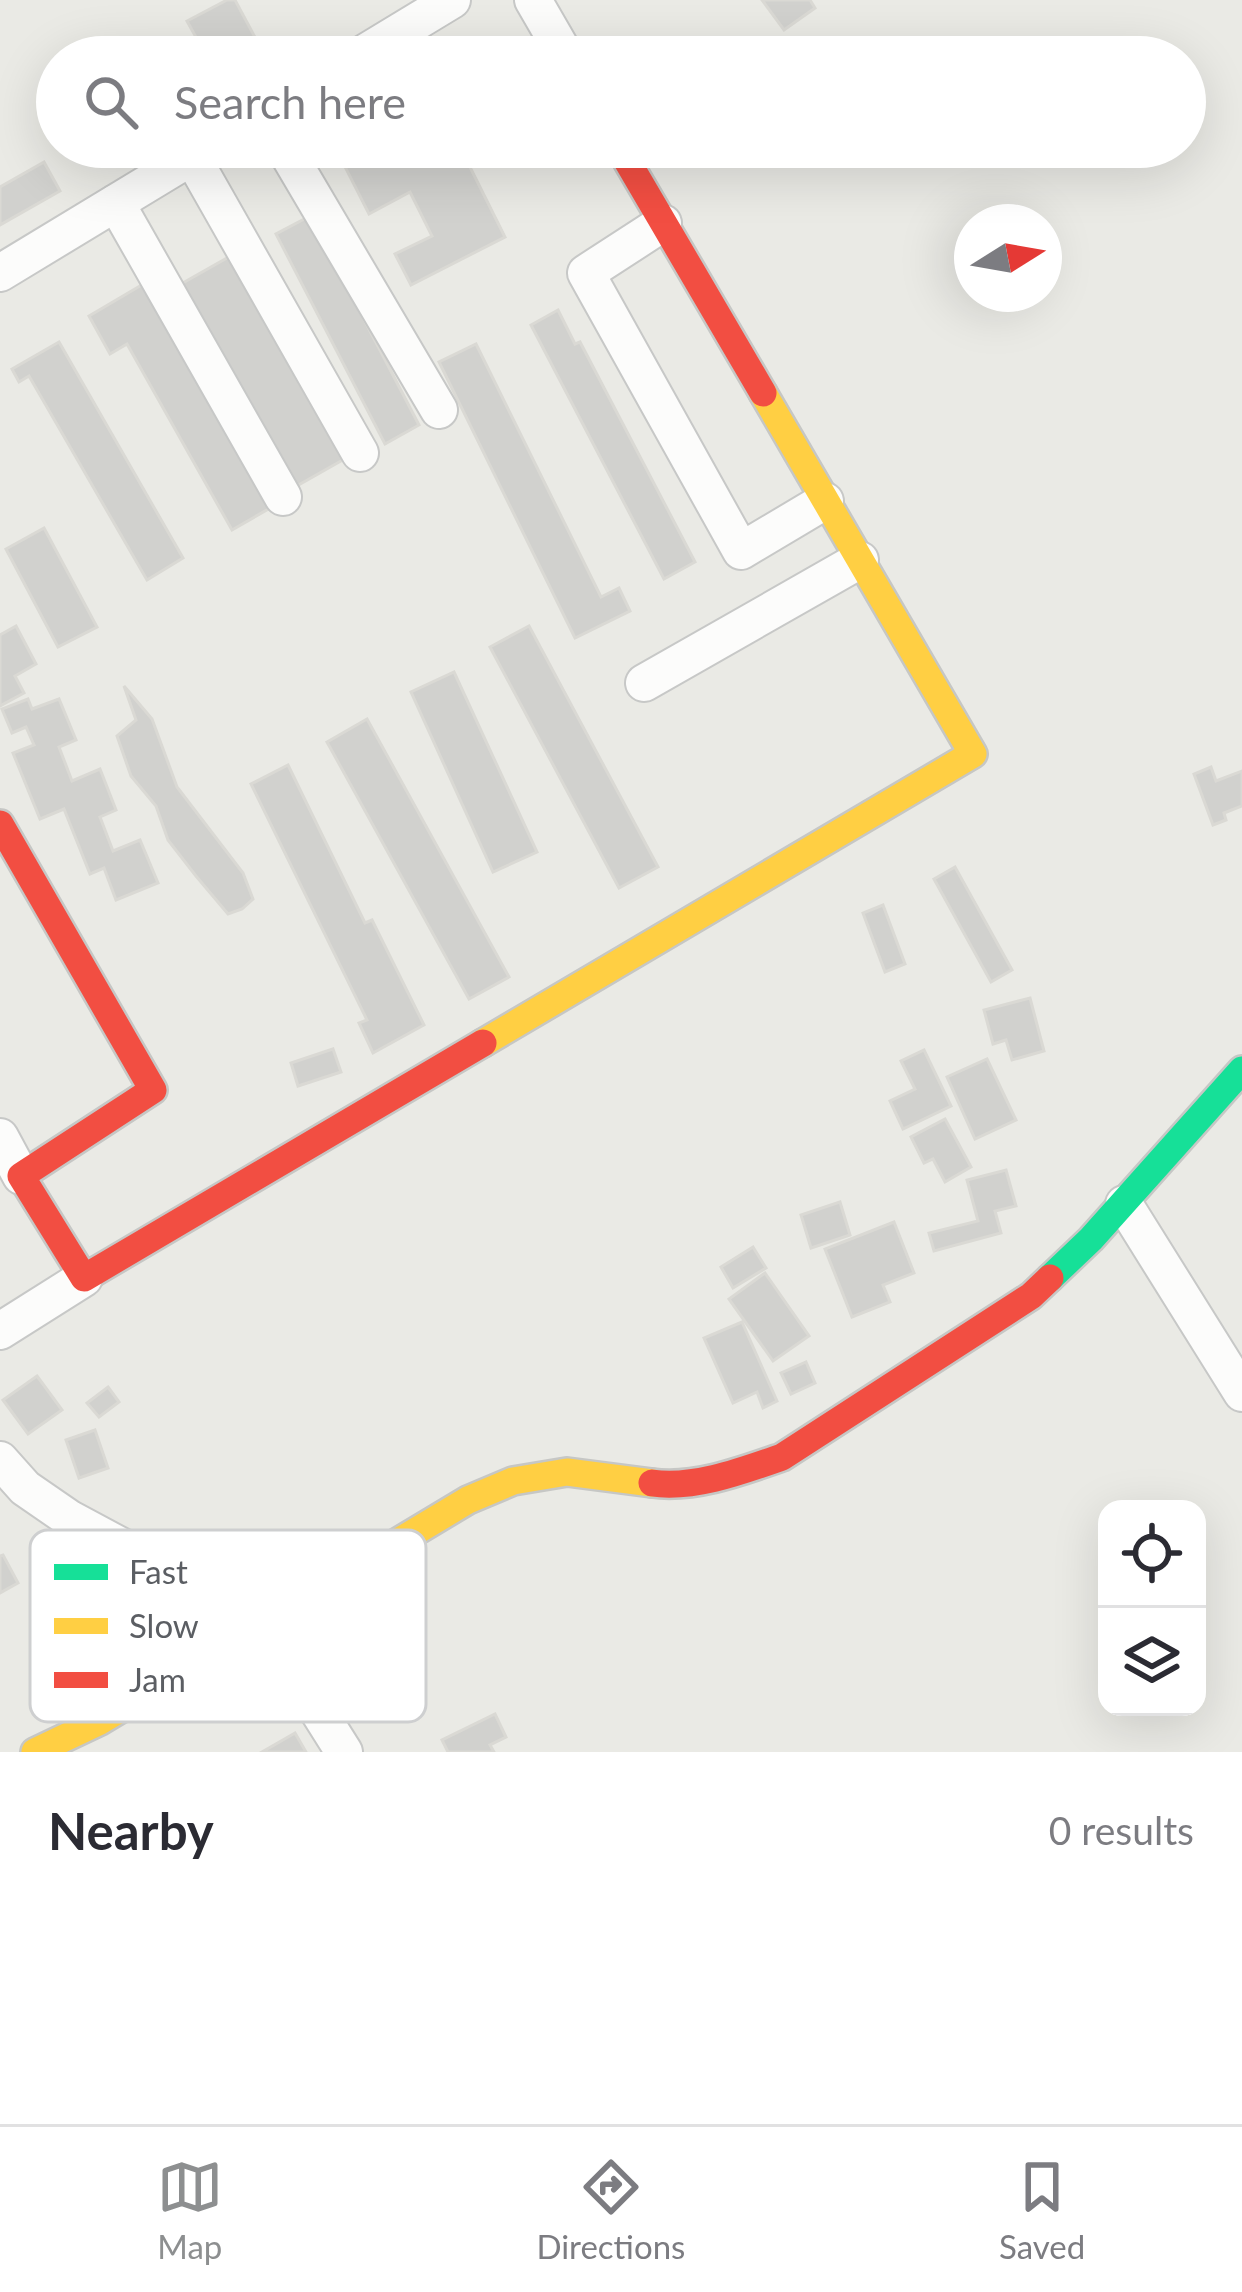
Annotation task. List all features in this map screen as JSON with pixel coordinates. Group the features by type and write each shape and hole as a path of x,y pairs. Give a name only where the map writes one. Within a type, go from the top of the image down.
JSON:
{"street":[{"path":"393,36 452,0"},
{"path":"533,0 554,36"},
{"path":"0,273 174,168"},
{"path":"209,168 360,453"},
{"path":"296,168 439,410"},
{"path":"0,1330 973,754 631,168"},
{"path":"116,203 283,497"},
{"path":"664,223 586,273 741,551 825,501"},
{"path":"644,682 860,560"},
{"path":"0,824 153,1090 21,1176"},
{"path":"418,1530 468,1500 513,1481 567,1472 666,1485 736,1473 782,1457 1030,1296 1124,1204 1242,1070"},
{"path":"0,1137 84,1278"},
{"path":"1124,1204 1242,1393"},
{"path":"0,1460 25,1488 91,1530"},
{"path":"40,1752 96,1722"},
{"path":"325,1722 344,1752"}],"building":[{"path":"235,0 254,36 195,36 187,21"},
{"path":"762,0 810,0 815,8 784,30"},
{"path":"36,167 47,168 60,191 0,225 0,187"},
{"path":"346,168 470,168 505,237 411,285 395,254 432,236 410,192 369,214"},
{"path":"310,216 419,425 385,444 276,234"},
{"path":"234,254 348,457 295,487 181,284"},
{"path":"145,283 272,507 232,530 127,344 110,354 89,316"},
{"path":"558,310 575,344 580,342 695,562 664,579 531,325"},
{"path":"59,342 183,558 147,580 29,376 19,382 12,369"},
{"path":"476,344 601,597 619,588 630,611 575,638 439,362"},
{"path":"44,528 97,627 58,647 6,549"},
{"path":"16,626 36,664 15,676 24,693 0,706 0,635"},
{"path":"529,626 658,867 619,888 490,647"},
{"path":"454,672 537,852 493,872 411,692"},
{"path":"124,686 152,719 177,787 243,873 253,899 242,909 228,914 196,876 168,840 156,806 131,776 117,736 136,720"},
{"path":"28,699 32,709 59,699 76,740 59,747 72,781 100,769 116,810 100,817 113,851 140,840 158,883 116,900 104,868 90,874 64,809 40,819 13,753 34,745 26,727 12,733 2,709"},
{"path":"367,719 509,977 469,999 327,742"},
{"path":"288,765 365,923 372,920 424,1025 373,1053 359,1023 367,1020 251,784"},
{"path":"1211,767 1216,781 1242,771 1242,806 1224,813 1226,820 1213,825 1194,774"},
{"path":"955,867 1012,970 991,982 934,879"},
{"path":"883,905 905,964 885,972 863,913"},
{"path":"1030,998 1044,1051 1012,1060 1006,1040 993,1044 984,1010"},
{"path":"333,1049 341,1072 298,1086 291,1063"},
{"path":"924,1050 951,1106 903,1129 890,1101 915,1089 901,1061"},
{"path":"987,1059 1016,1120 975,1139 947,1077"},
{"path":"945,1119 971,1167 945,1182 933,1159 924,1163 911,1137"},
{"path":"1006,1170 1016,1206 995,1211 1001,1233 934,1251 929,1233 978,1221 967,1180"},
{"path":"840,1202 850,1235 811,1248 801,1215"},
{"path":"894,1222 914,1273 883,1285 890,1302 852,1317 825,1249"},
{"path":"753,1247 766,1268 733,1288 721,1267"},
{"path":"765,1273 809,1336 773,1361 729,1299"},
{"path":"742,1322 777,1401 763,1408 757,1392 733,1403 704,1338"},
{"path":"806,1362 815,1383 791,1394 781,1373"},
{"path":"37,1376 62,1410 28,1434 3,1400"},
{"path":"108,1387 119,1402 99,1417 87,1403"},
{"path":"95,1430 108,1468 79,1478 66,1440"},
{"path":"0,1556 18,1583 0,1593"},
{"path":"495,1714 506,1737 490,1745 494,1752 448,1752 442,1740"},
{"path":"295,1733 306,1752 262,1752"}],"traffic: fast":[{"path":"1050,1278 1091,1239 1242,1070"}],"traffic: slow":[{"path":"483,1043 973,754 763,393"},
{"path":"418,1530 468,1500 513,1481 567,1472 652,1483"},
{"path":"35,1752 98,1722"}],"traffic: jam":[{"path":"631,168 763,393"},
{"path":"0,824 153,1090 21,1176 84,1278 483,1043"},
{"path":"652,1483 701,1481 782,1457 1031,1296 1050,1278"}]}
